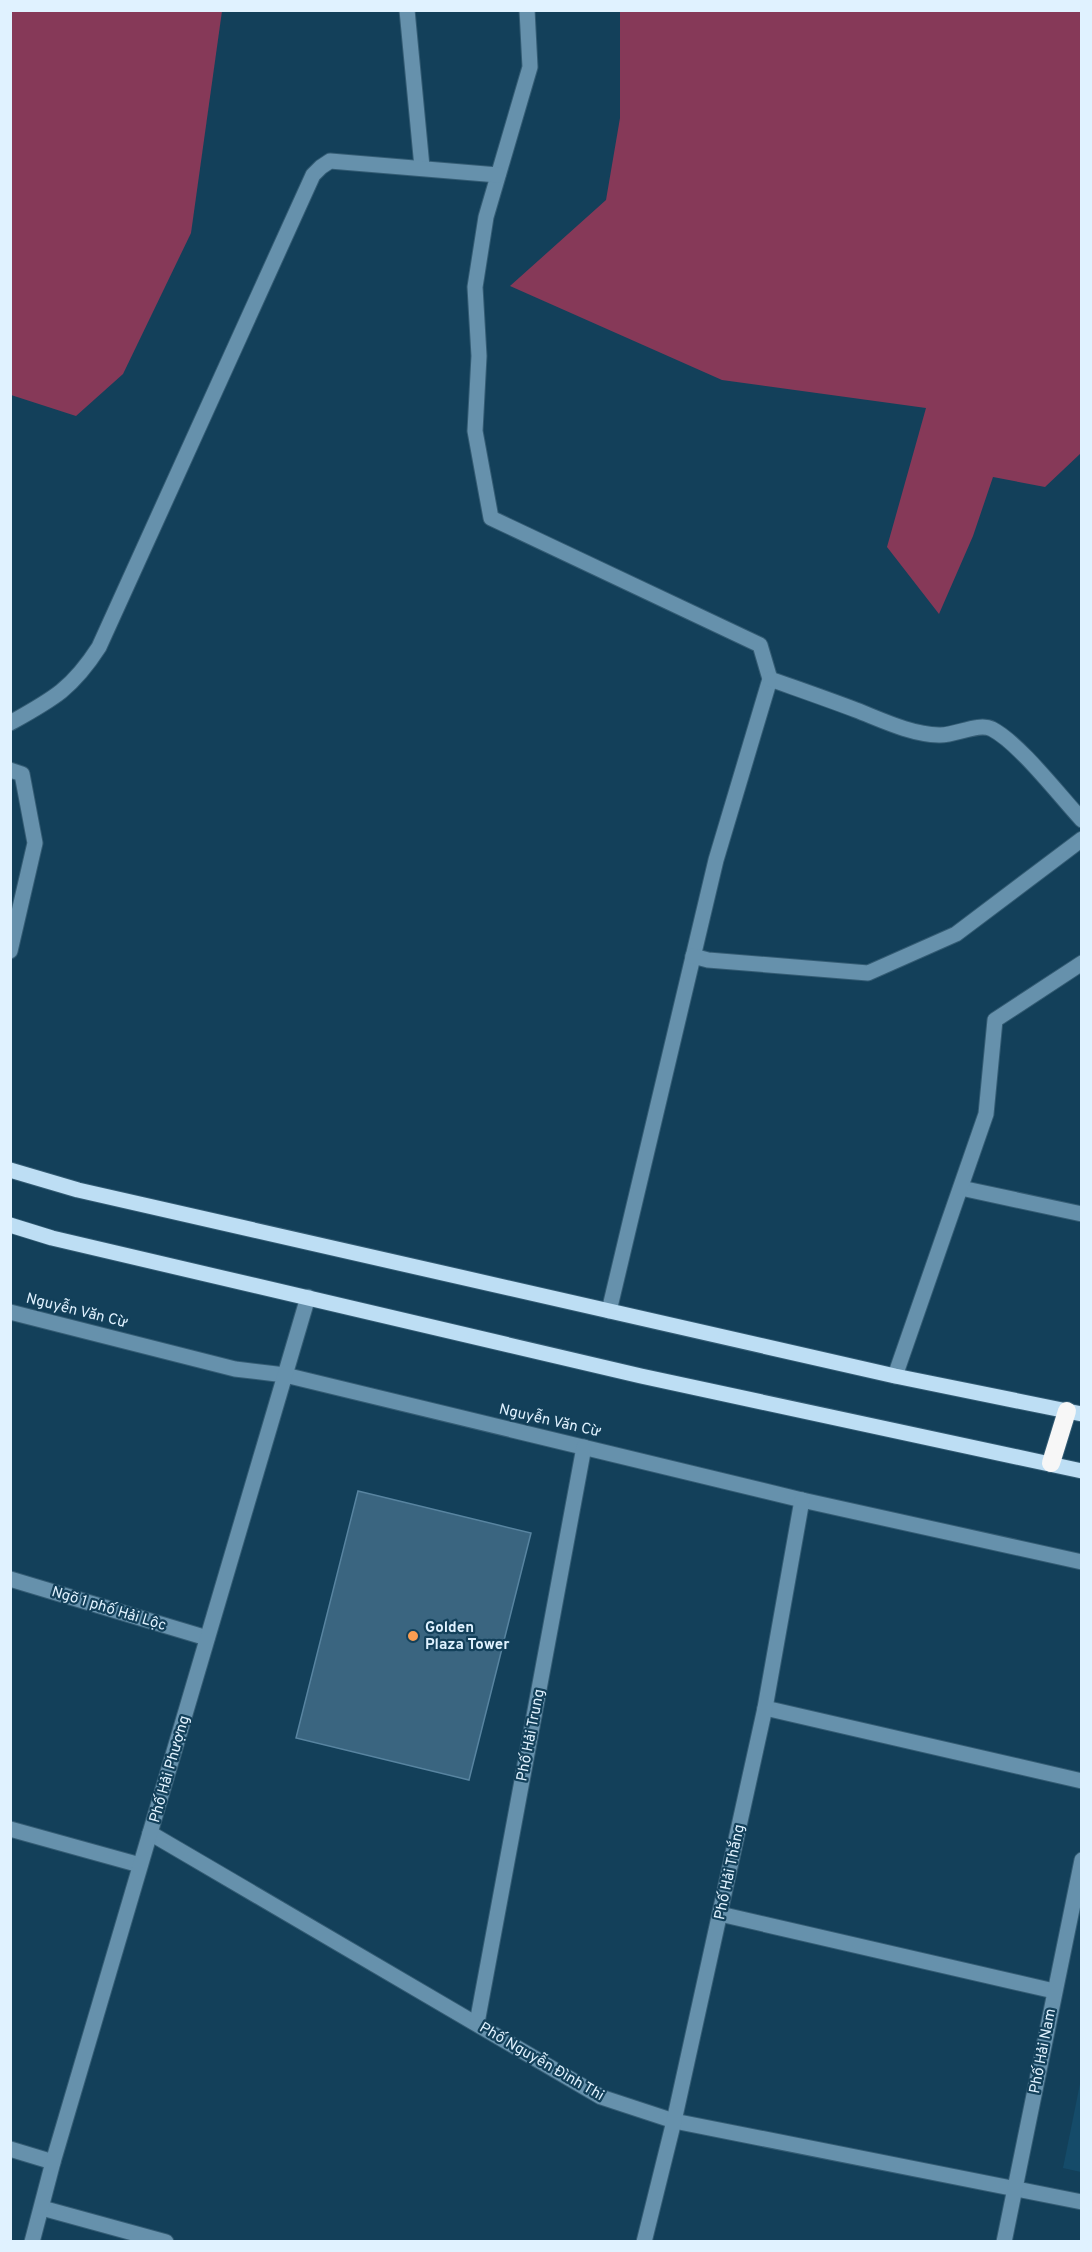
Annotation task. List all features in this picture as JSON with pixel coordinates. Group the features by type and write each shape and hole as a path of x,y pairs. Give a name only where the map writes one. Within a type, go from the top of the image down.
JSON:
{"highway":[{"path":"1052,1463 1074,1412"}],"main road":[{"path":"10,1170 78,1190 609,1311 895,1376 1074,1412"},
{"path":"10,1225 52,1238 641,1376 1082,1471"}],"street":[{"path":"407,10 423,167"},
{"path":"527,10 530,67 486,217 475,287 479,356 475,431 491,518 760,645 770,679 716,860 609,1311"},
{"path":"10,723 53,699 73,683 99,647 313,175 330,161 498,175"},
{"path":"770,679 886,723 921,733 940,735 961,733 980,726 990,728 1011,742 1082,820"},
{"path":"10,770 22,774 34,843 12,941"},
{"path":"693,956 708,960 868,973 956,934 1082,839"},
{"path":"895,1376 986,1114 995,1020 1082,963"},
{"path":"961,1188 1082,1214"},
{"name":"Phố Hải Phượng","path":"32,2241 53,2162 308,1297"},
{"name":"Nguyễn Văn Cừ","path":"10,1312 235,1369 285,1375 802,1500 1082,1562"},
{"name":"Phố Hải Trung","path":"477,2023 584,1447"},
{"name":"Phố Hải Thắng","path":"644,2241 674,2121 765,1708 802,1500"},
{"name":"Ngõ 1 phố Hải Lộc","path":"10,1579 207,1638"},
{"path":"765,1708 1082,1781"},
{"path":"10,1829 140,1865"},
{"name":"Phố Nguyễn Đình Thi","path":"150,1833 601,2097 674,2121 1082,2202"},
{"name":"Phố Hải Nam","path":"1004,2241 1082,1860"},
{"path":"720,1914 1054,1990"},
{"path":"10,2149 53,2162"},
{"path":"42,2208 166,2241"}],"shaded area":[{"path":"11,10 222,11 191,233 123,374 76,416 11,395"},
{"path":"620,11 1081,11 1081,453 1045,487 993,477 973,536 939,614 887,547 926,408 722,380 510,286 606,200 620,118"},
{"path":"1081,2079 1081,2172 1063,2168"}],"building":[{"name":"Golden Plaza Tower","path":"358,1491 531,1533 469,1780 296,1738"}],"place":[{"name":"Golden Plaza Tower","path":"413,1636"}]}
